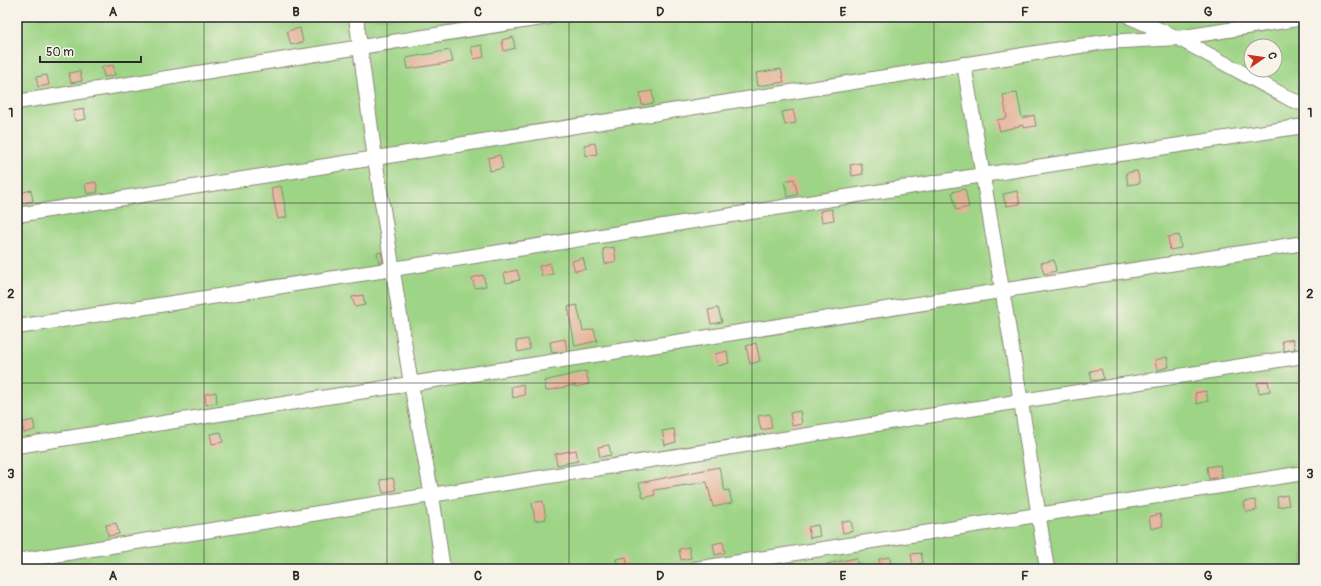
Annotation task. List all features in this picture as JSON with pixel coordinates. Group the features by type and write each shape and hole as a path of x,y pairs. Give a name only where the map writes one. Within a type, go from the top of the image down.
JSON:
{"street":[{"path":"356,17 375,159 411,384 432,496 443,569"},
{"path":"17,102 548,17"},
{"path":"1130,17 1178,38 1292,100 1304,104"},
{"path":"17,215 1105,42 1178,38 1304,18"},
{"path":"964,64 1021,402 1047,569"},
{"path":"17,328 983,175 1304,126"},
{"path":"17,446 1002,290 1304,244"},
{"path":"17,561 1304,356"},
{"path":"696,569 1304,473"}],"green space":[{"path":"17,17 1304,17 1304,569 17,569"}],"building":[{"path":"300,28 303,42 291,45 287,31"},
{"path":"513,37 515,48 504,51 502,40"},
{"path":"482,45 484,57 474,59 471,47"},
{"path":"450,50 453,62 408,69 406,58"},
{"path":"113,65 115,75 104,77 102,67"},
{"path":"781,69 784,82 758,86 756,73"},
{"path":"80,71 82,81 71,83 69,73"},
{"path":"47,75 49,85 38,87 36,77"},
{"path":"652,91 654,103 642,105 640,93"},
{"path":"1017,93 1022,118 1034,115 1036,126 1023,128 1023,125 1000,131 997,120 1007,118 1003,95"},
{"path":"84,109 86,119 75,121 73,111"},
{"path":"793,110 796,123 785,125 782,112"},
{"path":"595,143 597,154 586,156 584,145"},
{"path":"500,155 503,168 490,171 488,158"},
{"path":"861,163 863,174 852,176 850,165"},
{"path":"1137,171 1140,183 1128,185 1126,173"},
{"path":"794,179 798,194 788,197 784,181"},
{"path":"96,182 98,192 87,194 85,184"},
{"path":"281,186 287,217 278,219 271,188"},
{"path":"965,189 969,207 956,210 952,192"},
{"path":"31,190 33,201 22,204 20,193"},
{"path":"1017,191 1020,204 1006,206 1003,194"},
{"path":"832,209 834,220 822,222 820,211"},
{"path":"1179,235 1181,248 1170,250 1168,237"},
{"path":"614,247 616,261 605,264 603,249"},
{"path":"381,252 383,262 379,263 377,253"},
{"path":"583,258 586,269 575,271 572,261"},
{"path":"1054,260 1056,271 1044,274 1041,263"},
{"path":"550,263 553,274 542,276 539,266"},
{"path":"517,270 520,280 506,283 504,273"},
{"path":"483,275 486,286 475,288 472,278"},
{"path":"363,295 365,305 355,307 352,297"},
{"path":"577,305 583,331 594,329 597,341 575,346 568,307"},
{"path":"718,308 722,322 711,324 708,310"},
{"path":"528,339 530,349 518,352 516,341"},
{"path":"565,339 567,351 552,353 550,342"},
{"path":"1293,339 1295,349 1284,351 1282,341"},
{"path":"756,343 760,361 750,364 746,346"},
{"path":"727,351 729,363 718,366 715,354"},
{"path":"1167,357 1169,367 1157,370 1155,360"},
{"path":"1101,369 1104,379 1092,381 1090,371"},
{"path":"586,371 589,384 575,387 575,385 546,391 544,381"},
{"path":"1268,381 1270,391 1259,393 1257,383"},
{"path":"523,384 525,395 513,398 511,387"},
{"path":"1206,391 1208,401 1197,404 1195,393"},
{"path":"216,392 217,403 206,405 205,394"},
{"path":"800,411 802,424 792,426 790,413"},
{"path":"770,414 772,428 761,430 758,416"},
{"path":"33,420 35,430 24,433 22,423"},
{"path":"674,429 676,442 665,445 662,431"},
{"path":"221,432 223,442 212,444 210,434"},
{"path":"609,445 611,455 600,457 598,447"},
{"path":"576,450 578,461 557,465 555,454"},
{"path":"1220,465 1222,477 1209,479 1207,467"},
{"path":"719,467 725,491 729,490 732,503 713,507 707,482 654,490 655,495 643,498 639,483"},
{"path":"393,478 396,490 383,493 380,480"},
{"path":"1287,495 1289,505 1278,507 1277,497"},
{"path":"1255,500 1257,510 1246,512 1244,502"},
{"path":"543,501 546,519 535,521 532,503"},
{"path":"1160,514 1163,526 1151,529 1149,517"},
{"path":"851,521 853,531 843,533 841,522"},
{"path":"116,523 119,534 108,536 106,525"},
{"path":"818,525 820,536 810,538 808,527"},
{"path":"723,542 725,553 715,555 713,544"},
{"path":"689,547 691,558 681,560 679,549"},
{"path":"921,553 923,563 913,565 911,554"},
{"path":"626,557 628,569 618,569 616,559"},
{"path":"890,557 891,568 881,569 879,559"},
{"path":"856,558 859,569 826,569 826,564"}]}
